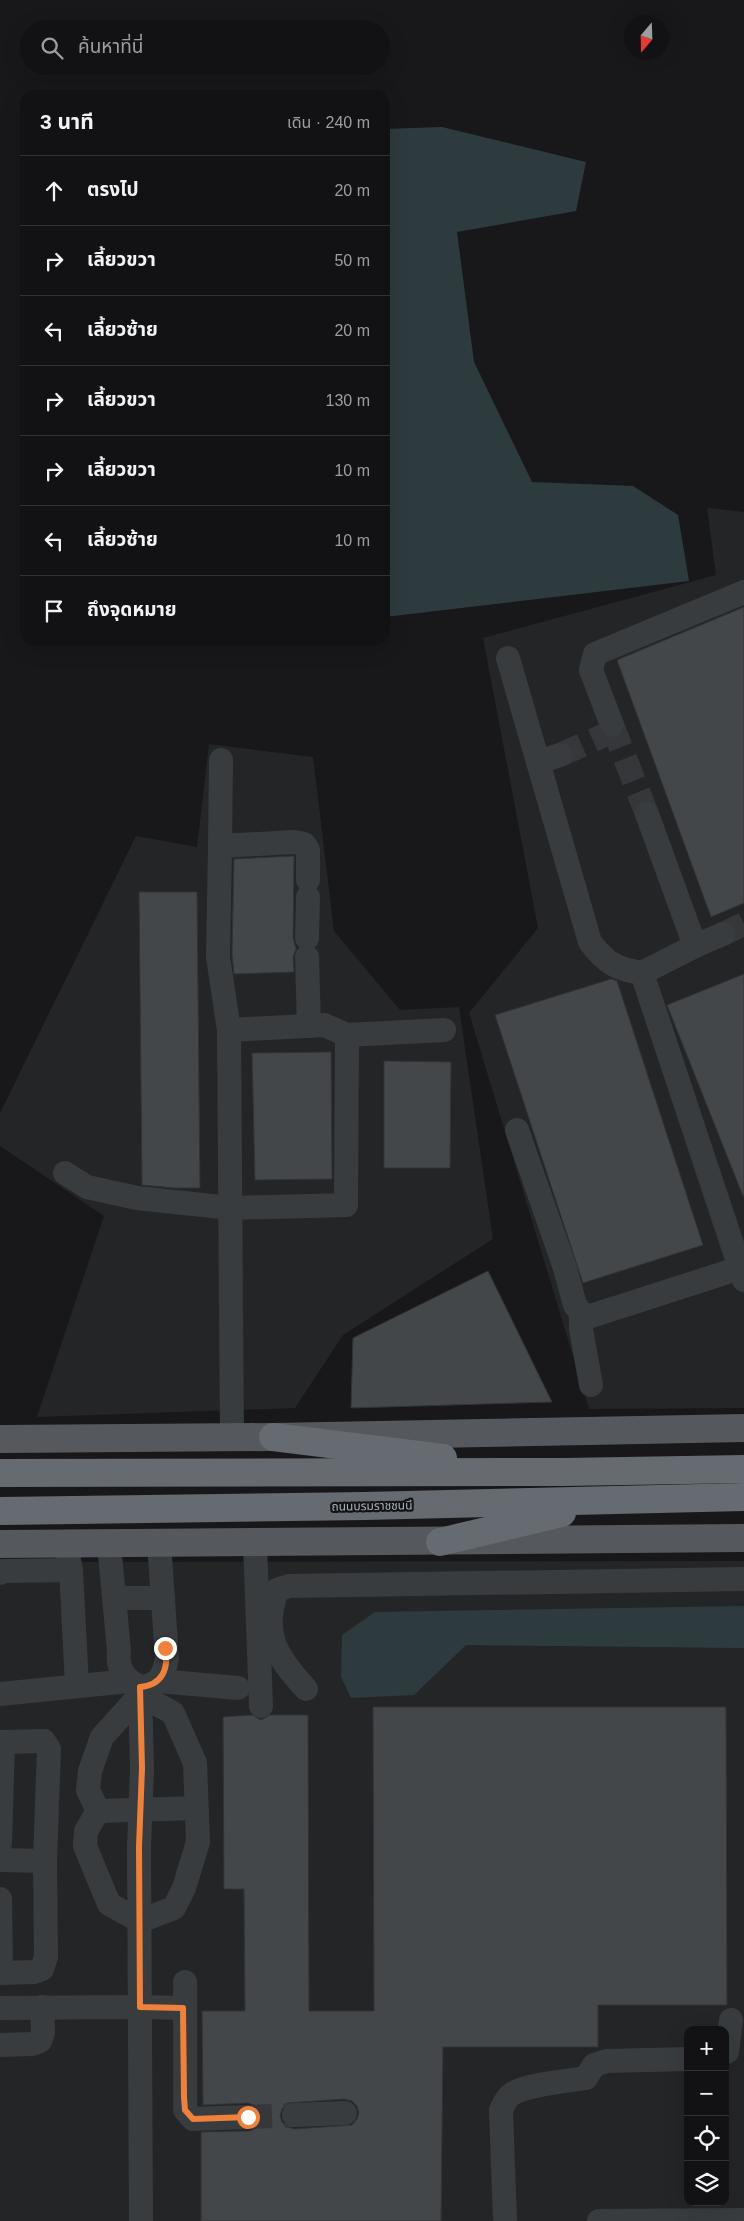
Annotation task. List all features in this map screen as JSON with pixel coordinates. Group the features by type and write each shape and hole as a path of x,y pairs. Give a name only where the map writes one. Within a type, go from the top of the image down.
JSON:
{"highway":[{"path":"273,1437 564,1472"},
{"path":"0,1473 564,1472 744,1469"},
{"name":"ถนนบรมราชชนนี","path":"0,1511 365,1506 744,1497"},
{"path":"440,1542 617,1500"}],"main road":[{"path":"0,1439 273,1437 744,1428"},
{"path":"0,1544 440,1542 744,1538"}],"lane":[{"path":"612,725 591,670 594,654 744,592"},
{"path":"508,658 590,942 603,960 622,970 642,973 723,934"},
{"path":"538,762 560,755"},
{"path":"221,760 218,957 229,1030 232,1437"},
{"path":"647,814 695,946"},
{"path":"220,846 294,842 304,844 308,850 307,948 309,1026"},
{"path":"581,1313 590,1316 742,1274 642,973"},
{"path":"229,1030 324,1025 347,1035 444,1030"},
{"path":"65,1173 87,1187 136,1198 231,1208 346,1205 347,1035"},
{"path":"517,1130 565,1268 575,1305 581,1313 591,1386"},
{"path":"254,1543 261,1706"},
{"path":"66,1544 71,1570 77,1686"},
{"path":"109,1544 120,1670 142,1686 173,1714 195,1763 198,1842 184,1888 174,1908 140,1922"},
{"path":"98,1811 88,1790 90,1771 102,1737 142,1686 165,1672 167,1658 159,1544"},
{"path":"0,1573 3,1571 71,1570"},
{"path":"306,1689 289,1670 272,1642 271,1607 277,1590 289,1586 744,1579"},
{"path":"115,1598 163,1598"},
{"path":"1,1692 77,1686 238,1688"},
{"path":"141,2221 140,1922 142,1686"},
{"path":"0,1843 1,1742 44,1741 49,1749 45,1861 46,1957 42,1969 34,1972 0,1972 0,1899"},
{"path":"98,1811 196,1808"},
{"path":"98,1811 86,1830 86,1846 109,1904 140,1922"},
{"path":"0,1860 45,1861"},
{"path":"185,1982 183,2008 185,2110 193,2119 248,2117"},
{"path":"0,2045 32,2044 40,2041 43,2033 42,2007"},
{"path":"0,2008 183,2008"},
{"path":"729,2036 731,2020"},
{"path":"505,2221 501,2110 505,2100 513,2093 540,2085 586,2078 594,2064 607,2061 684,2059"},
{"path":"294,2115 346,2113"},
{"path":"599,2221 744,2220"}],"shaded area":[{"path":"442,127 586,162 576,211 457,232 474,362 532,482 633,486 678,515 689,581 390,616 390,129"},
{"path":"707,508 744,512 744,1408 589,1409 469,1013 538,928 483,638 716,575"},
{"path":"209,744 313,757 334,931 400,1010 459,1007 493,1239 343,1335 295,1408 37,1417 104,1216 0,1146 0,1113 136,836 197,847"},
{"path":"744,1561 744,2221 0,2221 0,1564 3,1562"},
{"path":"744,1606 744,1648 466,1645 414,1695 351,1698 341,1677 342,1635 375,1612"}],"building":[{"path":"744,607 744,903 711,917 617,660"},
{"path":"294,856 293,938 296,949 293,957 294,972 234,974 232,954 234,859"},
{"path":"139,892 197,892 200,1188 142,1185"},
{"path":"744,974 744,1196 743,1196 667,1005"},
{"path":"611,979 617,981 703,1245 583,1283 495,1015"},
{"path":"331,1052 332,1179 255,1180 252,1053"},
{"path":"384,1061 451,1062 450,1168 384,1168"},
{"path":"488,1271 552,1402 351,1408 353,1338"},
{"path":"373,1707 726,1707 727,2005 598,2005 598,2047 443,2047 441,2221 201,2221 201,2132 249,2131 255,2129 260,2124 262,2117 259,2109 248,2103 203,2105 202,2011 245,2011 244,1889 224,1889 223,1717 252,1715 261,1720 270,1715 308,1715 309,2011 374,2011","holes":["344,2099 352,2101 357,2106 359,2112 357,2119 352,2125 295,2129 287,2127 282,2122 280,2116 282,2109 287,2103"]}],"tunnel":[{"path":"612,725 647,814"},
{"path":"560,755 614,731"},
{"path":"723,934 744,924"},
{"path":"248,2117 294,2115"}],"route":[{"path":"165,1648 167,1658 165,1672 158,1681 140,1687 142,1768 139,1847 140,2007 183,2008 185,2110 193,2119 248,2117"}]}
